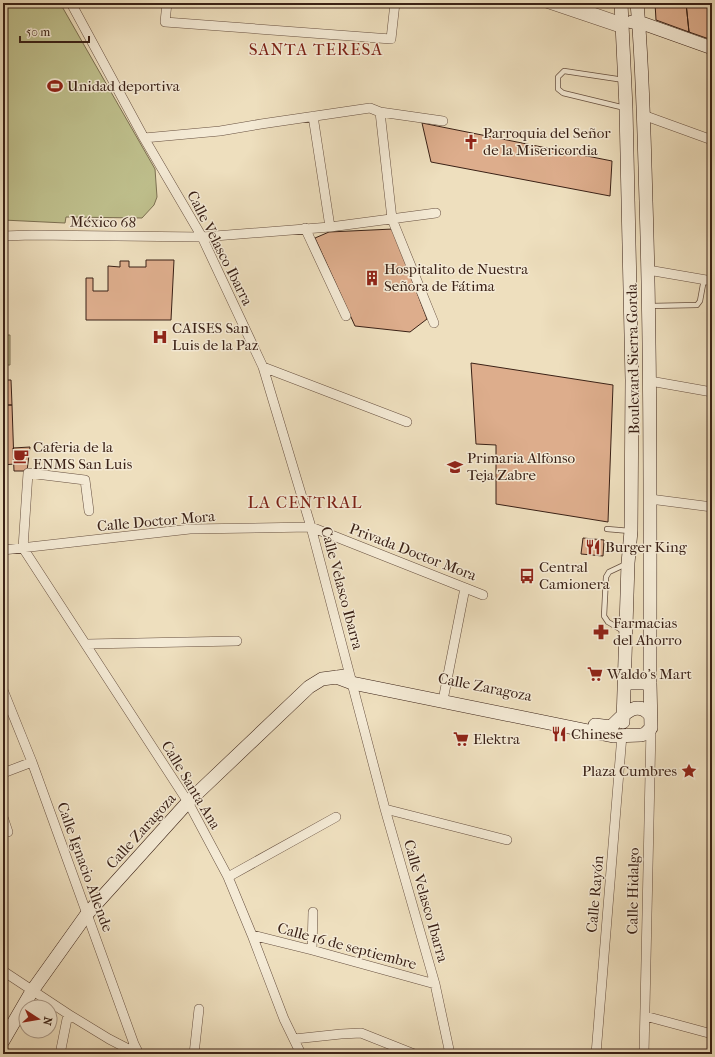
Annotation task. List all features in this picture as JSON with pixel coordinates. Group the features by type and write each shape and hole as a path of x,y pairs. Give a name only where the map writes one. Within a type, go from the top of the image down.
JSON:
{"main road":[{"name":"Boulevard Sierra Gorda","path":"621,3 626,108 632,380 631,531 628,563 622,736"},
{"name":"Boulevard Sierra Gorda","path":"637,3 643,115 648,270 650,381 651,721"},
{"path":"622,26 639,27 712,48"},
{"path":"639,27 712,57"},
{"path":"631,531 650,530"},
{"name":"Calle Zaragoza","path":"3,1041 32,991 87,914 188,802 309,687 322,679 351,679 444,695 598,726 611,727 623,714"},
{"name":"Calle Zaragoza","path":"351,679 613,736 622,736"},
{"path":"625,683 650,684"},
{"path":"622,736 645,734 651,721 647,711 643,708 633,709 623,714"}],"street":[{"name":"Calle Velasco Ibarra","path":"71,3 144,138 202,237 263,367 311,527 385,809 435,984 450,1054"},
{"path":"167,3 165,22 391,39 395,3"},
{"path":"546,3 622,26"},
{"path":"567,3 622,26"},
{"path":"144,138 220,131 370,108 380,112 443,120"},
{"path":"380,112 392,219 434,323"},
{"path":"643,115 712,140"},
{"path":"313,116 330,227"},
{"name":"México 68","path":"3,236 202,237 330,227 436,213"},
{"path":"305,228 346,316"},
{"path":"648,270 708,280"},
{"path":"263,367 407,422"},
{"path":"650,381 712,392"},
{"path":"24,548 28,473 85,480 90,511"},
{"path":"650,499 712,507"},
{"name":"Calle Doctor Mora","path":"3,550 190,530 311,527"},
{"name":"Privada Doctor Mora","path":"311,527 483,595"},
{"name":"Calle Santa Ana","path":"24,548 188,802 228,877 284,1019 301,1054"},
{"path":"444,695 465,588"},
{"path":"86,644 237,641"},
{"name":"Calle Ignacio Allende","path":"3,690 32,762 134,1044 139,1054"},
{"name":"Calle Hidalgo","path":"644,1054 651,721"},
{"name":"Calle Rayón","path":"596,1054 622,736"},
{"path":"3,773 32,762"},
{"path":"385,809 507,840"},
{"path":"3,817 8,832"},
{"path":"228,877 336,817"},
{"path":"312,950 313,912"},
{"name":"Calle 16 de septiembre","path":"252,935 435,984"},
{"path":"3,970 32,991 108,1039 139,1054"},
{"path":"194,1054 199,1008"},
{"path":"60,1054 68,1014"},
{"path":"645,1016 712,1034"},
{"path":"294,1039 361,1033 414,1054"}],"lane":[{"path":"625,80 564,71 558,77 558,89 563,93 626,108"},
{"path":"648,306 697,305 708,280"},
{"path":"607,529 631,531"},
{"path":"626,632 608,622 604,616 606,577 609,572 628,563"}],"green space":[{"name":"Unidad deportiva","path":"3,3 60,3 155,169 157,197 154,205 142,218 66,217 65,223 3,220"},
{"path":"3,335 10,335 10,365 3,365"}],"building":[{"path":"655,3 686,3 689,32 656,20"},
{"path":"686,3 712,3 712,40 689,32"},
{"name":"Parroquia del Señor de la Misericordia","path":"422,123 612,161 610,196 431,162"},
{"name":"Hospitalito de Nuestra Señora de Fátima","path":"393,229 427,319 410,332 355,326 315,238 329,232"},
{"name":"CAISES San Luis de la Paz","path":"146,260 174,260 171,320 86,320 86,278 93,278 93,291 108,291 108,266 120,267 120,261 129,261 129,267 146,267"},
{"path":"471,363 613,385 608,522 496,504 496,445 476,444"},
{"path":"3,380 11,380 12,405 3,405"},
{"path":"3,405 12,405 14,464 3,465"},
{"name":"Caferia de la ENMS San Luis","path":"30,447 27,471 14,471 13,448"},
{"name":"Burger King","path":"583,538 604,540 603,556 581,554"}],"place":[{"name":"Unidad deportiva","path":"55,86"},
{"name":"Parroquia del Señor de la Misericordia","path":"471,142"},
{"name":"Hospitalito de Nuestra Señora de Fátima","path":"372,278"},
{"name":"CAISES San Luis de la Paz","path":"160,337"},
{"name":"Caferia de la ENMS San Luis","path":"21,456"},
{"name":"Primaria Alfonso Teja Zabre","path":"455,467"},
{"name":"Burger King","path":"593,547"},
{"name":"Central Camionera","path":"527,576"},
{"name":"Farmacias del Ahorro","path":"601,632"},
{"name":"Waldo's Mart","path":"595,674"},
{"name":"Chinese","path":"559,734"},
{"name":"Elektra","path":"461,739"},
{"name":"Plaza Cumbres","path":"689,771"}],"district":[{"name":"SANTA TERESA","path":"316,49"},
{"name":"LA CENTRAL","path":"305,502"}]}
